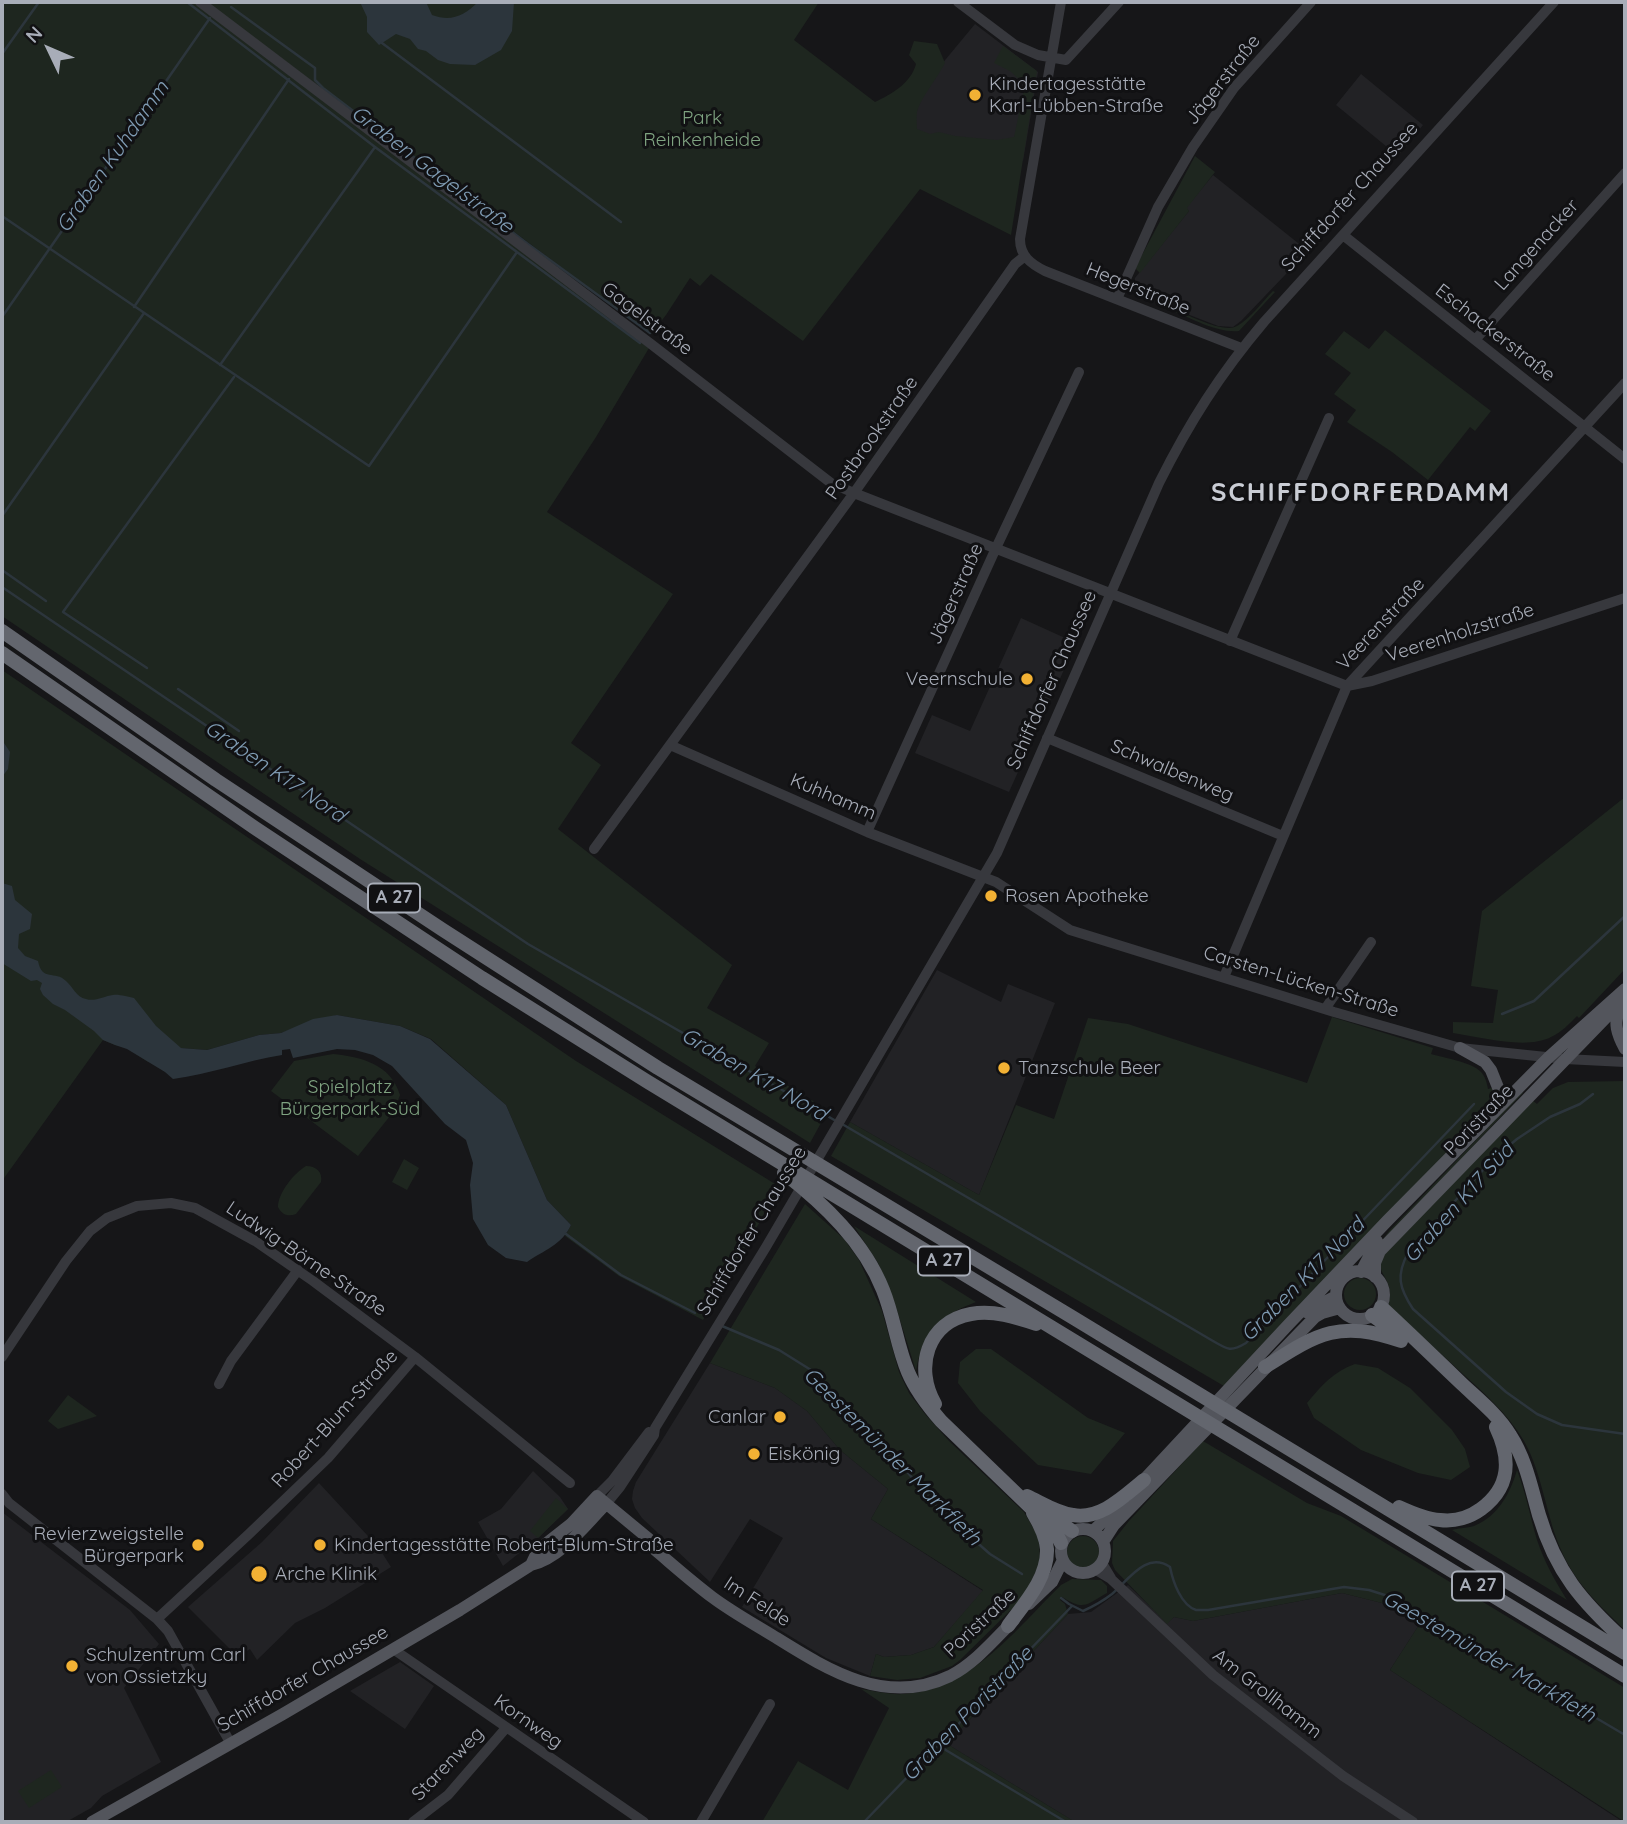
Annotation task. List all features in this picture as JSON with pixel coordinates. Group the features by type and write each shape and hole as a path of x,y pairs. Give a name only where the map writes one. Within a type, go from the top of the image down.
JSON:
{"highway":[{"name":"A 27","path":"2,631 216,780 658,1068 1625,1653"},
{"name":"A 27","path":"2,653 254,828 470,970 726,1130 819,1194 1064,1334 1625,1676"},
{"path":"819,1194 873,1269 889,1308 907,1371 926,1403 941,1421 1029,1501 1072,1531"},
{"path":"1344,1482 1415,1514 1440,1520 1460,1519 1474,1514 1492,1501 1506,1475 1507,1462 1503,1442 1496,1427 1482,1410 1376,1311"},
{"path":"1376,1311 1487,1407 1509,1433 1528,1470 1539,1516 1562,1571 1588,1606 1625,1641"},
{"path":"1061,1543 1055,1531 1029,1501 946,1419 931,1396 924,1374 928,1348 937,1334 947,1324 970,1314 992,1314 1021,1319 1064,1334"},
{"path":"1265,1367 1303,1343 1332,1332 1359,1330 1412,1344"},
{"path":"1029,1501 1060,1512 1083,1516 1109,1507 1144,1480"},
{"path":"1008,1626 1040,1579 1046,1563 1047,1547 1029,1501"}],"main road":[{"path":"1625,995 1616,1015 1616,1023 1617,1034 1625,1049"},
{"name":"Poristraße","path":"1094,1531 1388,1220 1549,1057 1625,995"},
{"name":"Poristraße","path":"1376,1311 1383,1300 1382,1287 1375,1277 1375,1263 1380,1251 1625,995"},
{"path":"1460,1048 1485,1062 1492,1070 1499,1098 1488,1120"},
{"name":"Poristraße","path":"1338,1302 1337,1289 1343,1278 1361,1272 1388,1220"},
{"path":"1361,1272 1375,1277"},
{"path":"1338,1302 1351,1317 1365,1318 1376,1311"},
{"name":"Poristraße","path":"1288,1325 1314,1307 1338,1302"},
{"name":"Poristraße","path":"1103,1542 1114,1525 1265,1367 1315,1317 1338,1302"},
{"name":"Im Felde","path":"599,1503 649,1539 654,1549 713,1598 846,1677"},
{"name":"Schiffdorfer Chaussee","path":"92,1822 393,1649 531,1564 538,1550 599,1503"},
{"path":"1061,1543 1072,1531 1079,1529 1094,1531 1103,1542 1105,1553 1099,1566 1084,1574 1067,1567"},
{"name":"Poristraße","path":"846,1677 863,1683 903,1688 936,1681 963,1668 985,1650 1067,1567 1060,1549 1061,1543"}],"street":[{"name":"Gagelstraße","path":"200,2 831,483 1111,594"},
{"path":"958,2 1015,45 1038,55 1066,60 1119,2"},
{"path":"1025,256 1020,239 1061,2"},
{"name":"Jägerstraße","path":"1117,299 1158,207 1193,147 1234,88 1311,2"},
{"name":"Schiffdorfer Chaussee","path":"599,1503 620,1487 654,1435 655,1427 759,1258 984,877 1005,835 1154,494 1182,436 1204,401 1241,348 1554,2"},
{"name":"Langenacker","path":"1475,340 1625,173"},
{"name":"Eschackerstraße","path":"1343,235 1625,459"},
{"name":"Postbrookstraße","path":"594,849 854,494 1015,264 1025,256"},
{"name":"Hegerstraße","path":"1025,256 1045,271 1241,348"},
{"name":"Jägerstraße","path":"867,832 1079,372"},
{"name":"Veerenstraße","path":"1224,976 1347,686 1625,383"},
{"path":"1230,641 1329,418"},
{"path":"1111,594 1347,686"},
{"name":"Veerenholzstraße","path":"1347,686 1372,681 1625,598"},
{"name":"Schwalbenweg","path":"1047,738 1283,836"},
{"name":"Kuhhamm","path":"670,745 867,832 984,877"},
{"name":"Carsten-Lücken-Straße","path":"984,877 1070,930 1460,1048 1625,1062"},
{"path":"1325,1009 1371,942"},
{"name":"Ludwig-Börne-Straße","path":"2,1357 77,1245 90,1231 107,1218 143,1205 171,1203 195,1208 255,1241 298,1270 415,1357 570,1483"},
{"path":"219,1384 231,1361 298,1270"},
{"name":"Robert-Blum-Straße","path":"157,1619 328,1458 415,1357"},
{"path":"2,1494 9,1503 157,1619 168,1631 231,1744"},
{"name":"Am Grollhamm","path":"1099,1566 1213,1675 1343,1776 1413,1822"},
{"name":"Kornweg","path":"393,1649 639,1821"},
{"path":"701,1822 770,1704"},
{"name":"Starenweg","path":"413,1822 453,1790 506,1728"}],"shaded area":[{"path":"360,2 426,2 432,15 451,18 468,11 478,2 514,2 512,31 501,50 475,65 450,64 418,49 410,39 396,34 379,45 367,32 367,17"},
{"name":"Kindertagesstätte Karl-Lübben-Straße","path":"975,24 1038,72 1023,161 932,145 897,118"},
{"path":"1361,74 1423,125 1398,156 1336,105"},
{"path":"1213,175 1308,251 1233,327 1218,326 1133,293 1135,278 1189,211 1186,208"},
{"name":"Veernschule","path":"1021,618 1076,643 1009,792 915,753 932,715 970,731"},
{"path":"2,740 10,752 8,769 2,777"},
{"path":"2,883 12,886 15,900 32,914 30,929 19,934 18,948 25,956 38,961 46,974 62,978 83,998 93,1000 115,995 134,998 156,1026 181,1048 207,1050 259,1035 281,1033 313,1019 337,1015 400,1026 430,1039 506,1105 547,1200 571,1225 567,1232 558,1242 527,1262 506,1258 488,1245 473,1219 470,1185 473,1163 466,1140 445,1124 392,1066 373,1055 337,1049 293,1058 290,1049 282,1050 282,1055 173,1079 127,1049 103,1040 43,995 40,989 42,983 31,981 2,963"},
{"path":"937,970 1001,1002 1008,984 1055,1003 979,1195 850,1122"},
{"path":"710,1363 775,1388 807,1411 840,1450 888,1489 871,1519 983,1591 934,1647 911,1655 884,1657 876,1654 870,1676 826,1658 742,1607 783,1538 750,1519 710,1582 642,1518 632,1499 636,1482"},
{"path":"533,1471 560,1497 568,1509 503,1566 478,1522 501,1509"},
{"path":"319,1483 379,1548 391,1567 325,1608 295,1623 257,1660 250,1649 238,1657 188,1607 262,1542"},
{"name":"Schulzentrum Carl von Ossietzky","path":"2,1512 130,1610 159,1644 124,1688 161,1762 102,1796 91,1808 66,1822 2,1822"},
{"path":"1128,1585 1167,1623 1174,1617 1193,1621 1342,1593 1426,1614 1390,1670 1623,1822 1075,1822 947,1744 1068,1614 1091,1612"},
{"path":"400,1662 434,1686 405,1729 350,1691"}],"green space":[{"path":"2,2 194,2 649,348 547,512 673,594 571,743 601,765 558,829 732,965 707,1008 769,1043 755,1066 828,1110 810,1143 360,859 2,616"},
{"name":"Park Reinkenheide","path":"206,2 819,2 794,40 875,102 894,91 914,71 916,64 909,55 914,41 937,44 945,63 919,107 917,129 930,134 939,132 997,140 1014,137 1025,85 1010,71 994,63 1003,46 1037,71 1011,235 920,189 803,341 711,274 700,286 690,278 651,334"},
{"path":"1195,156 1215,172 1187,208 1189,211 1140,273 1135,268"},
{"path":"1273,291 1275,292 1239,331 1214,328 1173,311 1174,309 1215,326 1231,328 1247,319"},
{"path":"1385,330 1491,411 1475,431 1470,427 1428,480 1347,422 1356,410 1334,394 1351,373 1325,354 1344,331 1369,349"},
{"path":"2,670 576,1061 780,1187 703,1320 619,1276 565,1236 571,1225 547,1200 506,1105 431,1039 400,1026 337,1015 281,1033 259,1035 207,1050 181,1048 148,1062 127,1048 103,1040 2,1181"},
{"path":"1625,797 1625,969 1579,1018 1577,1016 1559,1033 1541,1041 1517,1043 1453,1033 1453,1022 1493,1023 1498,990 1471,986 1482,911"},
{"path":"1332,1017 1433,1048 1431,1054 1477,1069 1486,1080 1488,1089 1495,1087 1493,1102 1486,1116 1224,1386 831,1156 850,1122 979,1195 1016,1105 1054,1119 1088,1018 1128,1024 1307,1083"},
{"name":"Spielplatz Bürgerpark-Süd","path":"333,1054 374,1064 390,1076 400,1095 394,1111 358,1156 271,1091 294,1061"},
{"path":"1625,1081 1625,1630 1590,1594 1568,1564 1557,1539 1536,1468 1518,1431 1488,1397 1388,1305 1390,1289 1381,1265 1384,1255 1532,1100 1537,1104 1553,1088 1568,1082"},
{"path":"1523,1093 1375,1250 1389,1231"},
{"path":"404,1159 419,1168 407,1190 392,1182"},
{"path":"306,1166 318,1170 321,1182 296,1214 286,1215 278,1207 281,1196 292,1178"},
{"path":"805,1204 844,1239 859,1260 882,1311 899,1372 909,1393 949,1441 1024,1512 1039,1538 1040,1562 1027,1590 1015,1606 960,1660 952,1666 920,1678 897,1680 870,1676 876,1654 884,1657 911,1655 934,1647 983,1590 871,1519 888,1489 840,1450 807,1411 775,1388 710,1363"},
{"path":"854,1226 976,1302 943,1319 928,1335 916,1371 895,1304 878,1263"},
{"path":"1360,1278 1371,1283 1376,1294 1371,1305 1360,1310 1349,1305 1344,1294 1349,1283"},
{"path":"976,1349 991,1349 1088,1418 1125,1433 1091,1474 1038,1465 980,1411 958,1383 960,1362"},
{"path":"1355,1364 1378,1368 1410,1388 1452,1430 1465,1449 1470,1467 1451,1480 1418,1473 1361,1450 1314,1418 1307,1403 1334,1375"},
{"path":"68,1395 97,1416 58,1429 48,1421"},
{"path":"1203,1441 1307,1503 1341,1516 1625,1688 1625,1822 1390,1670 1426,1614 1342,1593 1193,1621 1174,1617 1167,1624 1115,1570 1112,1563 1113,1541"},
{"path":"1517,1470 1540,1548 1567,1600 1452,1530 1474,1526 1490,1516 1507,1496"},
{"path":"556,1498 568,1509 538,1538 530,1531"},
{"path":"1083,1536 1094,1541 1099,1552 1094,1563 1083,1568 1072,1563 1067,1552 1072,1541"},
{"path":"1072,1579 1101,1580 1107,1586 1107,1593 1085,1605 1062,1597 1060,1600 1065,1604 1068,1614 947,1744 1075,1822 762,1822 798,1761 848,1790 889,1708 861,1689 904,1694 928,1690 951,1681 991,1654 1061,1585"},
{"path":"51,1770 62,1787 29,1808 18,1791"}],"waterway":[{"path":"2,54 39,2"},
{"path":"187,2 375,147 640,343"},
{"name":"Graben Gagelstraße","path":"231,7 315,68 315,80 323,88 650,333"},
{"name":"Graben Kuhdamm","path":"2,317 210,18"},
{"path":"382,43 621,222"},
{"path":"134,307 289,79"},
{"path":"220,365 375,147"},
{"path":"2,216 369,466 517,252"},
{"path":"2,516 144,313"},
{"path":"147,668 63,612 234,377"},
{"path":"2,570 46,601"},
{"name":"Graben K17 Nord","path":"2,587 528,944 836,1121"},
{"path":"178,689 239,731"},
{"name":"Graben K17 Nord","path":"1502,1014 1534,1001 1625,916"},
{"name":"Graben K17 Süd","path":"1593,1094 1580,1104 1550,1117 1493,1159 1408,1253 1402,1268 1401,1281 1413,1309 1506,1392 1537,1414 1562,1425 1625,1434"},
{"name":"Graben K17 Nord","path":"842,1124 1218,1344 1233,1349 1246,1343 1474,1104"},
{"name":"Geestemünder Markfleth","path":"566,1234 621,1275 695,1313"},
{"name":"Geestemünder Markfleth","path":"722,1326 779,1350 811,1370 884,1445 939,1509 990,1554 1022,1574"},
{"name":"Geestemünder Markfleth","path":"1061,1598 1083,1611 1112,1594 1139,1569 1154,1562 1170,1567 1182,1598 1196,1610 1344,1587 1369,1590 1391,1597 1625,1735"},
{"name":"Graben Poristraße","path":"864,1822 1072,1606"},
{"path":"939,1746 1066,1822"}],"place":[{"name":"Kindertagesstätte Karl-Lübben-Straße","path":"975,95"},
{"name":"Veernschule","path":"1027,679"},
{"name":"Rosen Apotheke","path":"991,896"},
{"name":"Tanzschule Beer","path":"1004,1068"},
{"name":"Canlar","path":"780,1417"},
{"name":"Eiskönig","path":"754,1454"},
{"name":"Revierzweigstelle Bürgerpark","path":"198,1545"},
{"name":"Kindertagesstätte Robert-Blum-Straße","path":"320,1545"},
{"name":"Arche Klinik","path":"259,1574"},
{"name":"Schulzentrum Carl von Ossietzky","path":"72,1666"}],"district":[{"name":"SCHIFFDORFERDAMM","path":"1361,493"}]}
